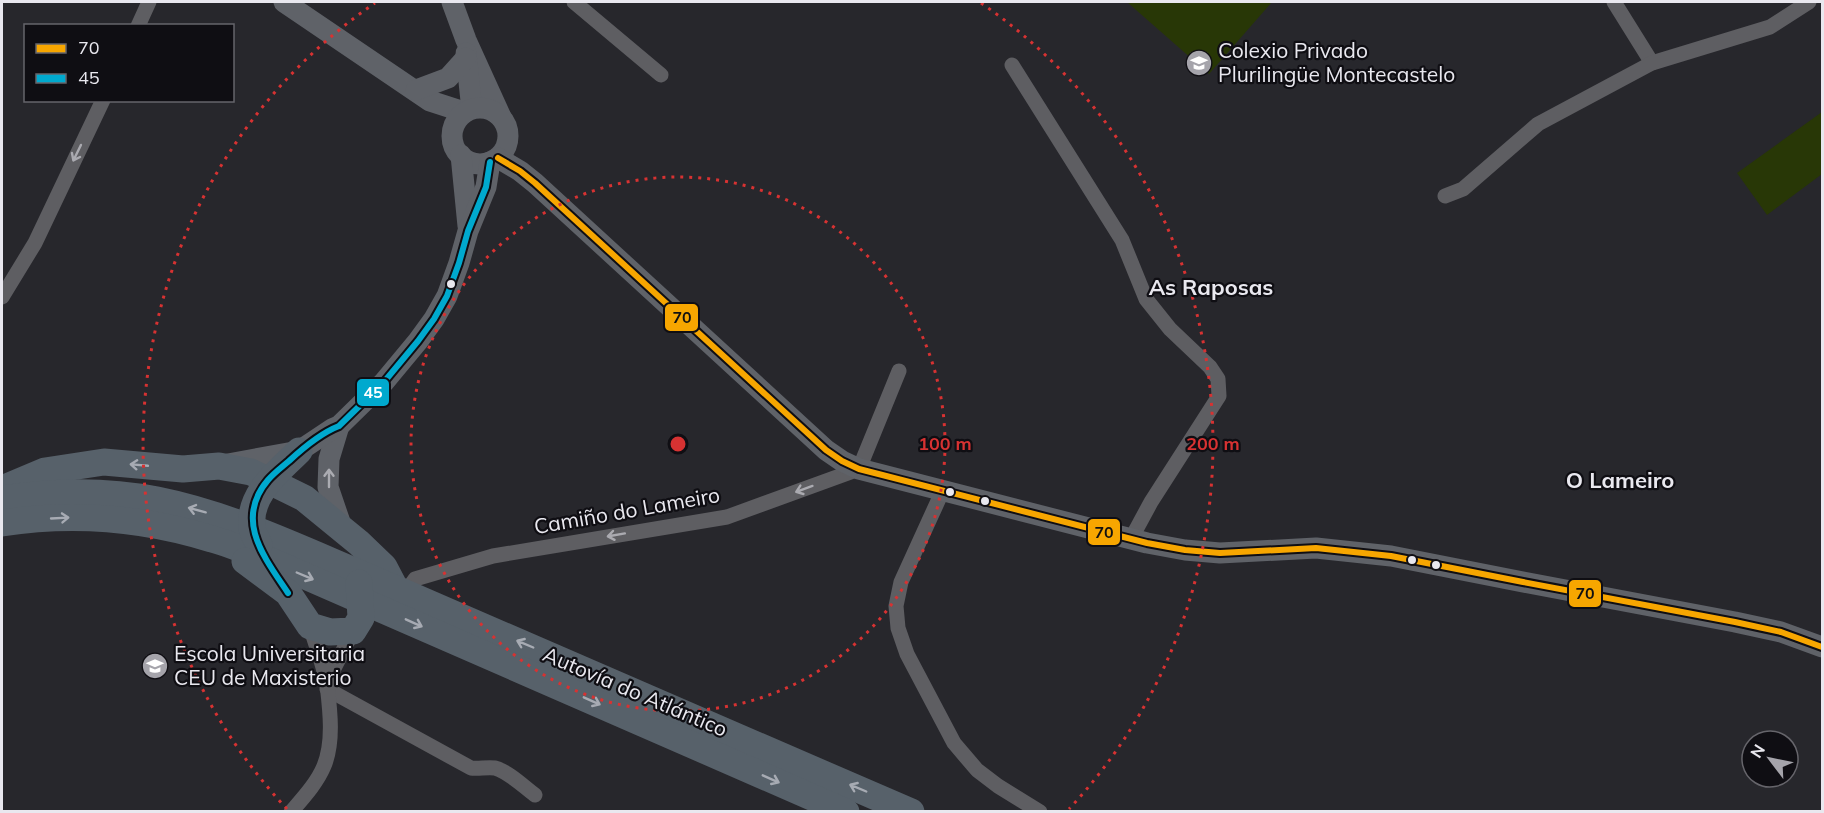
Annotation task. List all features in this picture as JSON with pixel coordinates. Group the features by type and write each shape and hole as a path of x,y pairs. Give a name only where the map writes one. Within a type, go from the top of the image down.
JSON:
{"highway":[{"path":"299,451 268,480 257,498 252,511 252,529 264,558 310,626 330,632 353,631 361,618 359,573 342,528"},
{"path":"2,489 45,471 104,462 183,469 219,466 251,472 304,498 342,528 384,567 400,591"},
{"name":"Autovía do Atlántico","path":"2,499 76,492 119,495 168,503 210,514 359,573 911,812"},
{"path":"2,523 78,517 155,525 212,539 258,569 288,593"},
{"name":"Autovía do Atlántico","path":"212,539 264,558 360,599 846,812"}],"street":[{"path":"139,24 150,2"},
{"path":"219,466 299,451 339,426 384,382 418,341 447,296 494,160 504,151 507,143 504,125 493,111 485,108 467,111 423,96 284,2"},
{"path":"452,2 466,49 504,125 525,175"},
{"path":"574,2 661,75"},
{"path":"1614,2 1652,63"},
{"path":"1445,196 1463,189 1538,124 1652,63 1770,27 1809,2"},
{"path":"423,96 448,78 466,49"},
{"path":"466,49 471,101 467,111 455,125 453,133 456,149 461,155 474,163 494,160 525,175 826,450 859,469 1131,539 1185,550 1220,553 1316,548 1391,556 1735,621 1781,632 1822,646"},
{"path":"1012,65 1122,240 1146,299 1170,329 1210,368 1218,379 1219,396 1150,502 1131,539"},
{"path":"423,96 453,133"},
{"path":"2,297 35,243 102,102"},
{"path":"461,155 468,231"},
{"path":"486,187 525,175"},
{"path":"859,469 899,371"},
{"path":"339,426 329,459 328,487 342,528"},
{"name":"Camiño do Lameiro","path":"400,591 415,579 494,556 727,517 859,469"},
{"path":"943,490 901,582 896,606 898,628 907,654 954,742 977,770 1040,812"},
{"path":"291,812 307,794 323,769 328,752 330,731 327,686 310,626"},
{"path":"327,686 353,631"},
{"path":"327,686 471,768 490,768 502,771 535,795"}],"green space":[{"path":"1127,2 1272,2 1209,74"},
{"path":"1822,112 1822,174 1767,215 1737,173"}],"transit line":[{"name":"70","path":"498,158 535,183 826,450 859,469 1147,543 1220,553 1316,548 1391,556 1735,622 1781,632 1822,647"},
{"name":"45","path":"288,593 270,566 256,538 253,509 258,495 275,472 312,441 339,426 384,382 434,319 447,296 459,263 468,231 486,187 490,162"}],"place":[{"name":"Colexio Privado Plurilingüe Montecastelo","path":"1199,63"},
{"name":"Escola Universitaria CEU de Maxisterio","path":"155,666"}],"district":[{"name":"As Raposas","path":"1211,287"},
{"name":"O Lameiro","path":"1620,480"}]}
